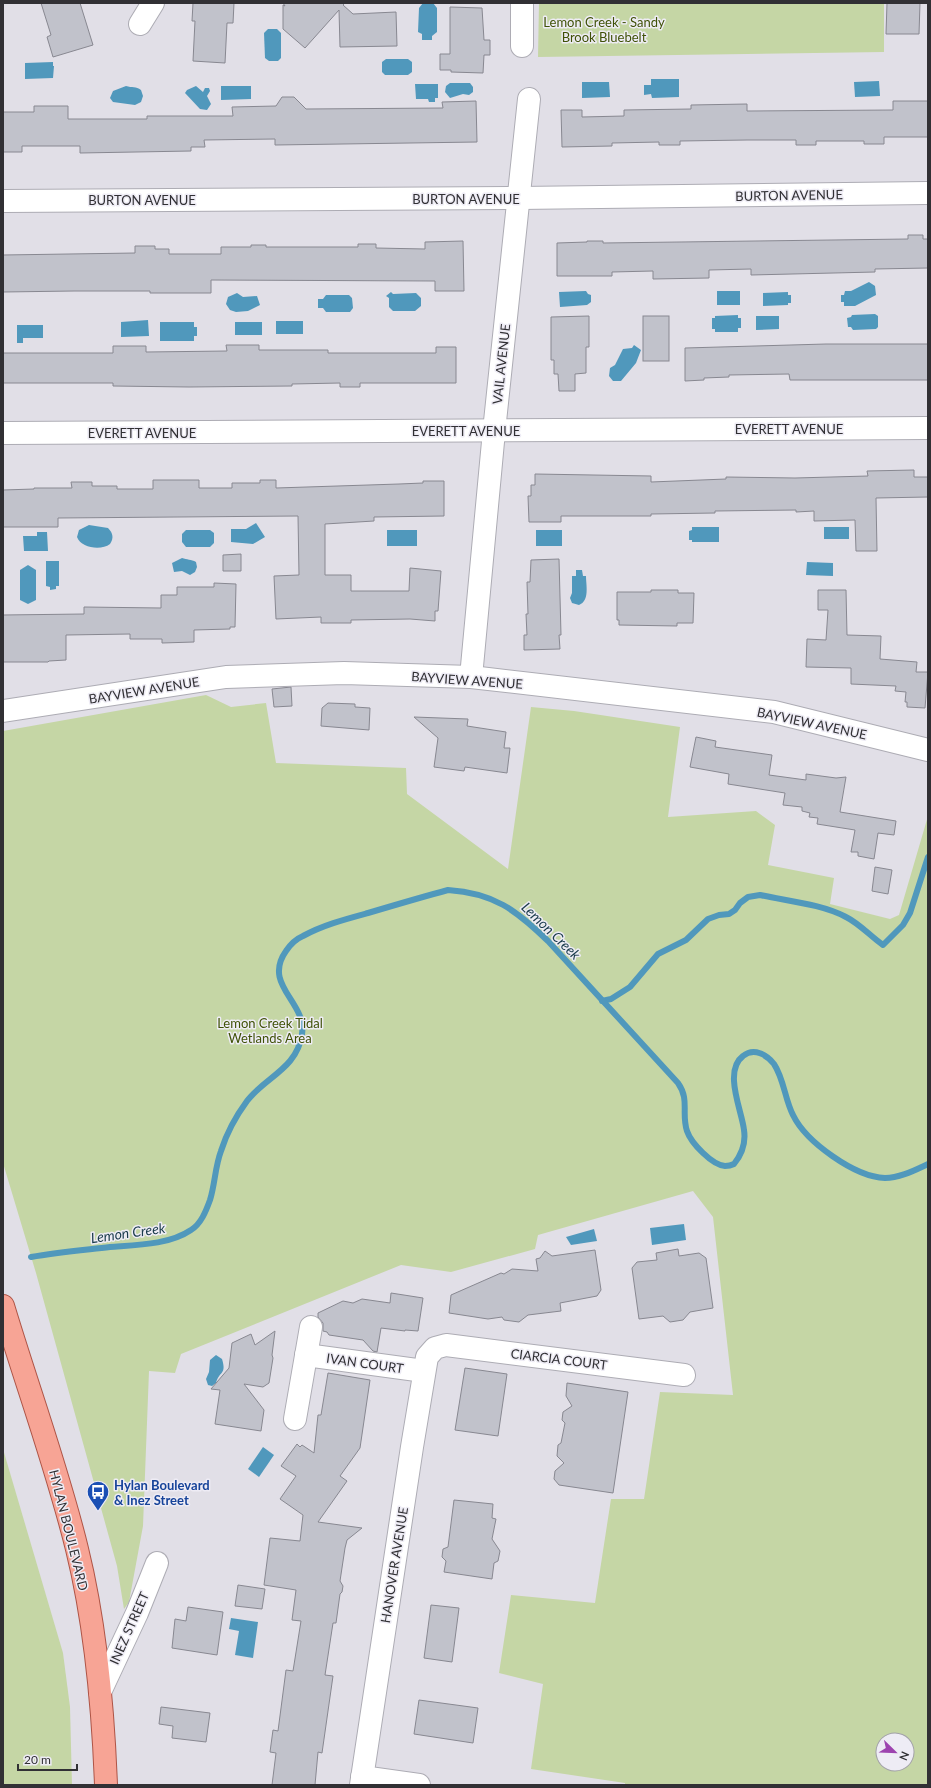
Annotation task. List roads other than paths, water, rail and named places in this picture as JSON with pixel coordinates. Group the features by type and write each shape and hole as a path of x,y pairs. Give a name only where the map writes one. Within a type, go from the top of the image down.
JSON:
{"main road":[{"name":"HYLAN BOULEVARD","path":"3,1306 77,1549 89,1612 100,1692 106,1785"}],"street":[{"path":"140,24 153,3"},
{"path":"522,3 522,46"},
{"name":"VAIL AVENUE","path":"471,677 494,431 529,99"},
{"name":"BURTON AVENUE","path":"3,201 519,198 928,193"},
{"name":"EVERETT AVENUE","path":"3,433 928,428"},
{"name":"BAYVIEW AVENUE","path":"3,711 226,678 344,673 471,677 774,712 928,750"},
{"path":"295,1419 311,1327"},
{"name":"CIARCIA COURT","path":"435,1348 446,1345 684,1375"},
{"name":"HANOVER AVENUE","path":"362,1781 424,1371 427,1357 435,1348"},
{"name":"IVAN COURT","path":"306,1355 424,1371"},
{"name":"INEZ STREET","path":"100,1692 137,1613 156,1563"},
{"path":"362,1781 420,1785"}],"water":[{"path":"423,3 433,3 437,8 437,32 432,36 432,40 422,40 422,34 418,32 419,8"},
{"path":"268,29 277,29 281,33 281,58 278,61 269,61 265,58 264,33"},
{"path":"386,59 408,59 412,62 412,72 408,75 385,75 382,72 382,62"},
{"path":"53,62 53,78 25,79 25,63"},
{"path":"651,79 679,79 679,97 652,98 651,94 644,95 644,85 651,85"},
{"path":"879,81 880,96 855,97 854,82"},
{"path":"582,82 609,82 610,97 582,98"},
{"path":"450,83 470,83 473,87 473,92 469,95 463,94 450,98 445,92 446,86"},
{"path":"415,84 438,84 438,98 435,98 435,102 429,102 428,99 416,99"},
{"path":"126,86 141,90 143,96 141,102 135,105 113,102 110,98 113,91"},
{"path":"196,86 203,92 205,88 209,88 210,91 207,96 211,104 207,110 200,109 185,93 187,90"},
{"path":"221,86 251,86 251,99 221,100"},
{"path":"869,282 875,286 876,295 855,306 844,306 844,302 841,302 841,295 844,295 845,291 851,291"},
{"path":"586,291 591,295 591,302 587,305 560,307 559,292"},
{"path":"717,291 740,291 740,305 717,305"},
{"path":"391,292 393,294 416,293 421,298 421,306 415,311 393,311 389,307 389,298 386,296"},
{"path":"788,292 788,295 791,295 791,303 788,303 788,305 763,306 763,293"},
{"path":"237,293 243,297 257,296 260,305 248,311 236,312 230,310 226,304 228,297"},
{"path":"326,295 349,295 352,298 353,308 350,312 326,312 323,308 318,308 318,299 323,299"},
{"path":"875,314 878,316 878,327 876,329 853,330 851,327 848,327 847,318 851,317 852,315"},
{"path":"738,315 738,318 741,318 741,328 738,328 738,332 715,332 715,329 712,329 712,318 715,318 715,316"},
{"path":"756,316 779,316 779,329 756,330"},
{"path":"148,320 149,336 121,337 121,322"},
{"path":"276,321 303,321 303,334 276,334"},
{"path":"160,322 194,322 194,327 197,327 197,336 194,336 194,341 160,341"},
{"path":"235,322 262,322 262,335 235,335"},
{"path":"17,325 43,325 43,338 23,338 23,343 17,343"},
{"path":"634,345 641,350 636,363 621,381 613,381 609,376 610,368 615,365 623,349 632,348"},
{"path":"256,523 265,537 253,544 231,542 231,529 246,529"},
{"path":"89,525 108,528 112,536 110,544 97,548 87,546 79,541 77,537 79,530"},
{"path":"692,527 719,527 719,542 692,542 692,540 689,540 689,531 692,530"},
{"path":"824,527 849,527 849,539 824,539"},
{"path":"186,530 210,530 214,533 214,543 210,547 186,547 182,542 182,534"},
{"path":"387,530 417,530 417,546 387,546"},
{"path":"536,530 562,530 562,546 536,546"},
{"path":"37,532 47,532 48,551 24,551 23,536 37,536"},
{"path":"182,558 196,562 197,567 195,572 190,575 182,571 174,572 172,563"},
{"path":"46,561 59,561 59,586 56,586 56,589 50,590 50,587 46,586"},
{"path":"807,562 833,563 833,576 806,575"},
{"path":"28,565 36,570 36,600 28,604 20,600 20,570"},
{"path":"576,570 582,570 583,576 586,576 586,596 585,600 579,605 572,603 570,598 572,593 572,576 576,576"},
{"path":"684,1224 686,1240 652,1245 650,1228"},
{"path":"594,1229 597,1241 571,1245 566,1237"},
{"path":"216,1355 222,1359 224,1368 216,1383 212,1386 208,1385 206,1379 209,1372 210,1360"},
{"path":"263,1447 274,1455 259,1477 248,1469"},
{"path":"231,1618 258,1622 253,1658 235,1655 239,1631 229,1629"}],"waterway":[{"path":"602,1001 611,999 630,987 658,954 686,940 708,919 719,915 729,914 748,897 760,895 804,903 826,909 846,917 856,923 883,945 903,925 910,913 928,857"},
{"name":"Lemon Creek","path":"31,1257 71,1251 141,1245 163,1241 173,1239 195,1227 203,1217 212,1194 219,1157 235,1119 254,1093 287,1064 294,1056 299,1046 302,1034 302,1023 298,1012 282,984 279,974 280,963 286,951 293,942 300,937 327,925 448,890 479,895 503,905 525,920 548,941 678,1083 684,1095 685,1124 689,1136 697,1147 714,1162 725,1166 732,1165 737,1160 741,1152 744,1144 743,1122 735,1092 734,1071 737,1063 743,1056 747,1053 756,1052 764,1055 774,1064 780,1076 790,1109 799,1125 820,1147 846,1165 860,1172 873,1176 891,1178 913,1171 928,1164"}],"place":[{"name":"Hylan Boulevard & Inez Street","path":"98,1512"}],"park label":[{"name":"Lemon Creek - Sandy Brook Bluebelt","path":"604,30"},
{"name":"Lemon Creek Tidal Wetlands Area","path":"270,1030"}]}
